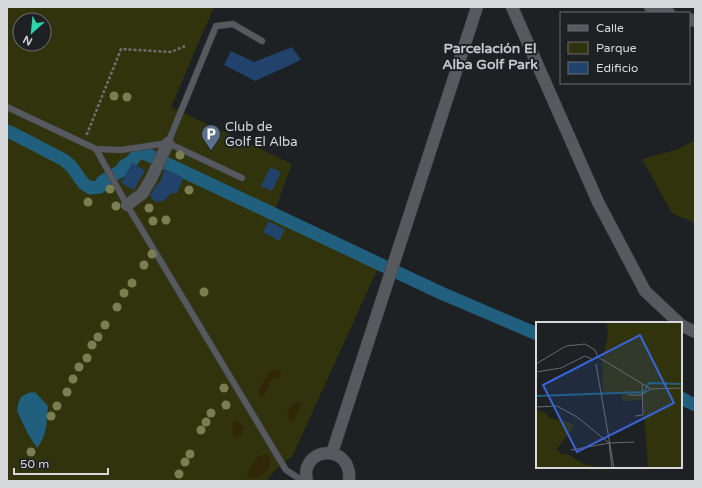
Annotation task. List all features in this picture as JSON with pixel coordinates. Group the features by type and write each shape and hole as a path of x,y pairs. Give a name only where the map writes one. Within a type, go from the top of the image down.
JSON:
{"street":[{"path":"332,453 476,7"},
{"path":"512,7 601,209 645,291 678,322"},
{"path":"650,7 666,12"},
{"path":"126,205 142,194 151,179 168,143"},
{"path":"682,325 695,332"},
{"path":"307,481 305,475 307,465 322,453 332,453 341,457 347,464 350,473 349,481"}],"lane":[{"path":"168,143 216,26 233,24 262,41"},
{"path":"7,107 96,149 121,150 168,143 242,178"},
{"path":"96,149 126,205 286,470 303,481"}],"path":[{"path":"96,149 87,134 121,49 170,52 185,46"}],"green space":[{"name":"Club de Golf El Alba","path":"7,7 214,7 171,107 292,164 272,218 378,268 292,457 281,464 266,481 7,481"},
{"path":"695,140 695,223 672,213 642,159 678,149"}],"sand":[{"path":"276,369 281,371 281,377 273,379 266,390 264,398 258,394 260,388 270,371"},
{"path":"296,402 302,402 294,420 289,420 287,415 288,412"},
{"path":"232,421 238,421 244,429 241,436 233,437"},
{"path":"266,454 270,456 270,465 266,472 259,476 250,478 247,474 258,456"}],"water":[{"path":"35,392 48,406 45,433 37,448 28,434 17,411 21,397 28,393"}],"building":[{"path":"292,47 301,60 255,81 224,65 231,51 254,62"},
{"path":"132,163 145,170 134,190 121,183"},
{"path":"270,167 281,172 272,191 261,186"},
{"path":"165,169 182,177 182,182 177,193 171,193 163,201 157,202 153,200 150,195 160,182"},
{"path":"269,221 285,230 279,241 263,232"}],"waterway":[{"path":"7,131 64,160 71,166 84,184 91,188 100,187 102,182 121,171 124,166 131,162 140,151 441,293 536,334"},
{"path":"682,398 695,405"}],"place":[{"name":"Club de Golf El Alba","path":"211,151"}],"district":[{"name":"Parcelación El Alba Golf Park","path":"490,56"}]}
